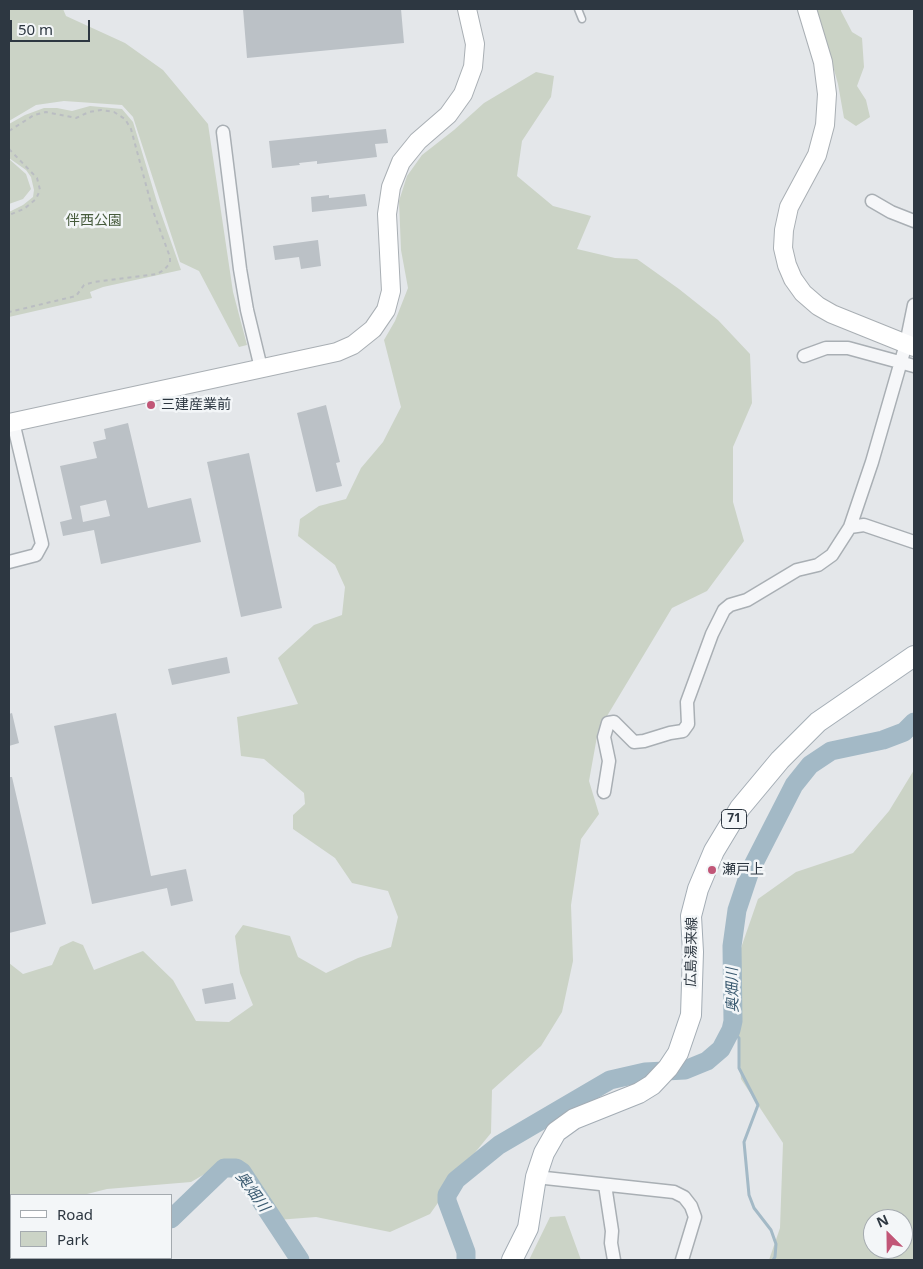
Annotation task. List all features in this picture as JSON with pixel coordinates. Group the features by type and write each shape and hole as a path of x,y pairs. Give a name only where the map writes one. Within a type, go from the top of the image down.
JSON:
{"main road":[{"name":"広島湯来線","path":"512,1260 528,1228 536,1177 544,1153 556,1132 574,1119 640,1093 657,1080 678,1053 691,1015 692,916 698,889 714,851 740,808 780,760 818,722 914,656"}],"street":[{"path":"9,562 36,556 42,544 11,423 337,352 353,345 373,328 386,310 391,291 387,214 391,187 401,162 418,141 448,115 463,94 473,67 476,44 467,9"},
{"path":"807,9 823,62 827,94 825,125 817,155 789,207 784,230 783,248 787,265 793,280 803,293 818,306 907,351 914,366"},
{"path":"223,132 240,269 247,310 261,368"},
{"path":"872,201 891,212 914,221"},
{"path":"604,792 609,761 604,738 608,723 614,722 634,742 683,731 688,724 687,702 712,634 724,610 730,605 747,600 797,570 818,565 832,555 850,526 872,462 907,351 914,305"},
{"path":"804,356 826,348 907,351"},
{"path":"850,526 864,526 914,542"},
{"path":"536,1177 674,1192 684,1197 691,1206 695,1218 682,1260"},
{"path":"604,1185 612,1231 611,1243 614,1260"}],"lane":[{"path":"578,9 582,20"}],"path":[{"path":"9,131 34,115 46,112 76,118 89,112 101,110 114,112 125,119 130,129 153,211 170,257 170,263 157,274 94,282 84,285 76,296 9,312"},
{"path":"9,149 37,178 40,190 36,199 24,210 9,215"}],"green space":[{"path":"9,9 63,9 66,16 125,43 163,70 208,124 233,292 247,345 239,347 199,271 180,262 133,117 122,105 64,101 36,105 9,121"},
{"path":"817,9 841,9 852,32 862,38 864,67 857,86 866,100 870,117 856,126 844,118 838,84"},
{"path":"536,72 554,76 551,97 522,141 517,176 553,206 591,216 577,249 615,258 637,259 718,320 750,354 752,403 733,447 733,502 744,541 707,591 672,608 598,731 589,781 599,814 581,839 571,905 573,961 562,1012 541,1046 492,1090 491,1133 464,1166 430,1214 390,1232 316,1217 277,1220 252,1178 222,1164 191,1182 107,1189 87,1194 10,1194 10,1259 40,1259 9,1260 9,963 23,974 52,965 60,947 73,941 83,945 94,970 143,951 173,980 196,1021 229,1022 253,1005 240,973 235,936 243,925 290,936 298,957 326,973 358,958 391,947 398,917 388,891 352,883 335,858 293,829 293,815 305,804 304,793 264,759 241,756 237,717 298,704 278,658 314,625 342,615 345,587 335,565 298,536 300,519 319,506 346,499 361,468 383,442 401,407 384,340 395,321 408,288 401,250 399,201 407,176 422,155 484,103"},
{"name":"伴西公園","path":"90,106 122,109 133,122 157,202 181,270 103,287 90,292 92,298 9,317 9,212 33,197 34,190 31,177 26,170 9,158 9,124 25,115 44,108 72,111"},
{"path":"9,159 26,174 31,189 23,199 9,204"},
{"path":"914,770 914,1260 769,1260 780,1228 783,1143 741,1079 735,995 741,948 758,899 796,872 853,853 889,811"},
{"path":"565,1216 581,1260 529,1260 550,1217"}],"building":[{"path":"243,9 401,9 404,43 247,58"},
{"path":"386,129 388,143 375,144 377,157 317,164 317,161 272,168 269,141"},
{"path":"365,194 367,206 312,212 311,197 329,195 329,198"},
{"path":"318,240 321,266 301,269 299,257 275,260 273,246"},
{"path":"326,405 340,462 336,463 342,486 316,492 297,413"},
{"path":"128,423 148,508 191,498 201,542 101,564 94,530 63,536 60,522 72,519 60,466 97,458 93,442 106,439 104,429","holes":["106,500 110,516 83,522 80,506"]},
{"path":"249,453 282,608 241,617 207,462"},
{"path":"227,657 230,673 172,685 168,669"},
{"path":"12,713 19,743 9,746 9,714"},
{"path":"116,713 151,876 186,869 193,901 171,906 167,888 92,904 54,726"},
{"path":"9,777 12,777 46,924 9,933"},
{"path":"233,983 236,999 205,1004 202,989"}],"waterway":[{"name":"奥畑川","path":"466,1260 466,1252 447,1201 447,1195 456,1180 499,1145 610,1080 645,1072 685,1070 707,1061 721,1049 731,1030 733,1021 732,946 737,910 750,871 794,785 810,765 831,751 883,740 904,732 914,722"},
{"path":"731,1030 739,1038 739,1068 758,1105 744,1142 749,1195 754,1208 771,1230 776,1244 773,1260"},
{"name":"奥畑川","path":"172,1218 224,1168 236,1168 242,1172 300,1260"}],"place":[{"name":"三建産業前","path":"151,405"},
{"name":"瀬戸上","path":"712,870"}]}
